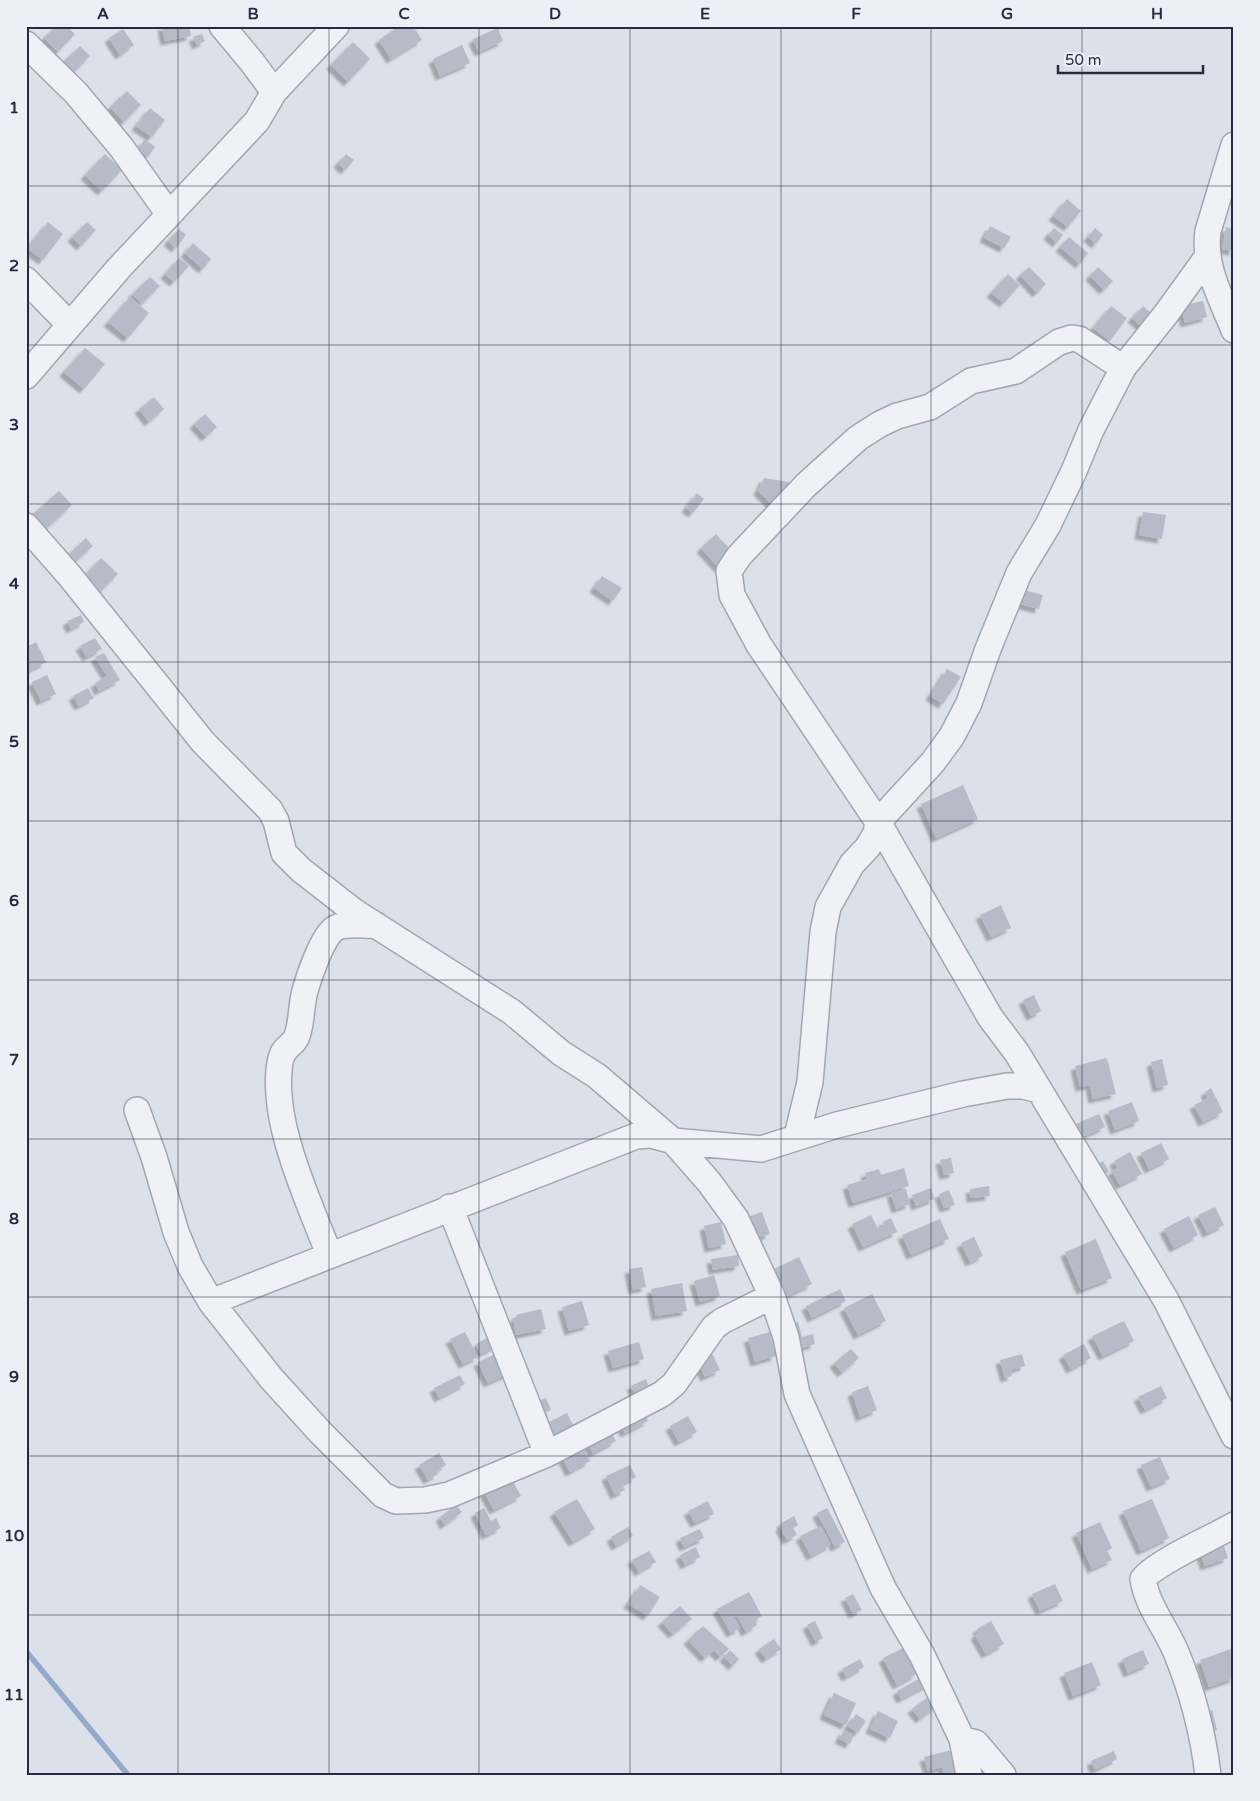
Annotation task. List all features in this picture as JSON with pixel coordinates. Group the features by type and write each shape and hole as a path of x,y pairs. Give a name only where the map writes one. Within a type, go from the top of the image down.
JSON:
{"street":[{"path":"222,26 274,92"},
{"path":"26,376 168,213 257,121 274,92 336,26"},
{"path":"26,44 76,93 121,147 168,213"},
{"path":"1234,145 1208,231 1208,256 1224,285 1234,330"},
{"path":"797,1136 810,1082 823,932 828,907 852,864 868,847 876,833 878,822 933,762 952,736 969,703 988,649 1020,573 1048,525 1091,430 1123,368 1166,314 1208,256"},
{"path":"26,280 70,325"},
{"path":"1123,368 1079,339 1072,338 1059,342 1016,371 971,381 930,407 897,416 880,424 858,438 806,485 739,556 729,571 729,583 734,602 759,646 878,822 990,1017 1017,1053 1166,1300 1234,1436"},
{"path":"26,526 69,575 203,742 270,810 276,821 284,853 317,882 376,926 512,1012 561,1053 597,1076 673,1141 709,1182 736,1219 772,1296 786,1336 796,1394 883,1588 922,1655 962,1739 969,1775"},
{"path":"329,1254 302,1185 280,1109 278,1093 282,1054 293,1044 297,1035 305,991 320,952 330,933 336,928 346,926 376,926"},
{"path":"211,1302 329,1254 636,1136 651,1134 673,1141 761,1149 781,1145 797,1136 962,1094 1007,1086 1023,1086 1039,1090"},
{"path":"137,1110 154,1157 176,1232 190,1266 211,1302 272,1378 320,1432 384,1495 396,1501 425,1500 449,1495 547,1454 662,1394 674,1384 714,1327 722,1321 772,1296"},
{"path":"450,1207 547,1454"},
{"path":"1208,1775 1205,1748 1190,1692 1176,1651 1151,1604 1143,1579 1154,1569 1234,1525"},
{"path":"962,1739 976,1743 1003,1775"}],"building":[{"path":"56,26 67,26 75,34 58,52 44,38"},
{"path":"162,26 189,26 191,36 165,41"},
{"path":"399,26 413,26 422,40 391,59 379,40"},
{"path":"498,28 503,41 479,52 473,39"},
{"path":"123,29 134,45 120,55 109,38"},
{"path":"202,34 205,41 197,45 193,37"},
{"path":"353,42 370,59 348,82 331,65"},
{"path":"462,45 470,63 440,76 433,59"},
{"path":"80,46 90,56 70,76 60,65"},
{"path":"127,91 141,105 124,122 110,107"},
{"path":"150,108 165,120 152,137 136,126"},
{"path":"145,139 155,147 148,157 138,149"},
{"path":"105,154 122,170 102,191 85,175"},
{"path":"346,154 354,160 345,170 338,163"},
{"path":"1067,199 1081,211 1068,227 1053,216"},
{"path":"48,222 63,234 43,260 27,248"},
{"path":"87,222 96,230 81,246 72,237"},
{"path":"990,226 1011,237 1004,248 984,238"},
{"path":"1226,227 1234,229 1234,251 1222,249"},
{"path":"1054,228 1063,235 1057,243 1048,235"},
{"path":"1095,228 1103,235 1096,244 1088,237"},
{"path":"179,229 186,235 176,248 168,241"},
{"path":"1069,237 1088,253 1080,264 1060,247"},
{"path":"193,243 211,259 203,269 185,253"},
{"path":"179,258 189,266 174,282 165,274"},
{"path":"1029,267 1046,284 1037,293 1020,275"},
{"path":"1098,267 1113,281 1104,290 1090,276"},
{"path":"1008,274 1020,285 1004,303 991,293"},
{"path":"150,277 160,286 142,304 132,294"},
{"path":"130,297 149,313 128,338 108,322"},
{"path":"1203,301 1207,317 1185,323 1181,306"},
{"path":"1111,306 1127,318 1110,341 1093,328"},
{"path":"1143,306 1159,320 1148,332 1132,318"},
{"path":"85,348 105,364 84,389 64,372"},
{"path":"154,397 164,409 149,422 139,409"},
{"path":"205,414 217,427 206,437 194,424"},
{"path":"764,478 800,484 777,509 758,491"},
{"path":"59,491 72,505 46,529 33,514"},
{"path":"697,493 704,499 693,513 686,508"},
{"path":"1143,512 1166,515 1162,539 1139,535"},
{"path":"716,534 729,548 726,551 733,557 720,569 701,548"},
{"path":"86,538 93,546 75,562 68,555"},
{"path":"101,558 118,574 100,592 84,576"},
{"path":"602,576 622,588 613,601 594,588"},
{"path":"1024,590 1043,595 1039,609 1020,604"},
{"path":"81,615 84,622 71,629 67,621"},
{"path":"95,638 102,649 87,657 80,646"},
{"path":"36,642 46,662 29,671 26,666 26,647"},
{"path":"104,653 120,680 99,691 95,683 107,676 95,657"},
{"path":"947,669 961,677 943,704 930,696"},
{"path":"47,675 56,694 41,701 32,682"},
{"path":"88,688 94,698 79,706 73,696"},
{"path":"963,785 978,819 936,838 921,804"},
{"path":"1001,905 1011,928 991,937 980,915"},
{"path":"1034,995 1041,1011 1031,1016 1023,1000"},
{"path":"1107,1058 1116,1094 1093,1099 1090,1085 1080,1087 1075,1066"},
{"path":"1162,1059 1168,1085 1157,1088 1151,1062"},
{"path":"1211,1088 1223,1112 1203,1122 1194,1105 1208,1098 1205,1092"},
{"path":"1132,1102 1139,1121 1115,1130 1108,1111"},
{"path":"1099,1114 1105,1127 1082,1137 1076,1124"},
{"path":"1161,1143 1169,1159 1149,1169 1141,1153"},
{"path":"1130,1152 1142,1174 1120,1185 1112,1171 1117,1168 1114,1161"},
{"path":"951,1158 954,1173 944,1175 940,1160"},
{"path":"1103,1161 1109,1172 1100,1177 1093,1166"},
{"path":"904,1168 909,1186 853,1203 847,1185 867,1179 865,1173 879,1169 881,1175"},
{"path":"989,1186 990,1196 971,1198 970,1189"},
{"path":"931,1188 934,1199 916,1206 912,1195"},
{"path":"906,1189 910,1204 896,1209 891,1193"},
{"path":"949,1190 955,1205 944,1208 939,1194"},
{"path":"1215,1207 1224,1225 1207,1233 1198,1215"},
{"path":"762,1212 770,1234 752,1240 744,1218"},
{"path":"871,1215 878,1229 884,1226 883,1222 891,1218 897,1232 863,1247 852,1224"},
{"path":"1189,1216 1198,1235 1174,1248 1164,1229"},
{"path":"940,1219 949,1239 911,1255 902,1235"},
{"path":"721,1222 726,1244 709,1248 704,1226"},
{"path":"974,1237 983,1256 970,1262 961,1243"},
{"path":"1096,1239 1112,1278 1081,1290 1065,1252"},
{"path":"738,1255 739,1266 713,1270 711,1259"},
{"path":"799,1257 812,1284 785,1297 772,1270"},
{"path":"642,1267 646,1287 633,1290 629,1269"},
{"path":"714,1275 720,1296 700,1302 694,1281"},
{"path":"682,1283 687,1311 656,1316 651,1289"},
{"path":"840,1289 846,1301 812,1318 806,1306"},
{"path":"872,1294 886,1321 858,1335 844,1308"},
{"path":"582,1301 589,1325 569,1331 562,1307"},
{"path":"541,1309 546,1329 516,1335 513,1318 517,1317 516,1315"},
{"path":"1124,1321 1134,1341 1103,1356 1092,1336"},
{"path":"798,1322 802,1337 813,1334 815,1344 795,1350 788,1325"},
{"path":"465,1332 478,1357 463,1364 450,1339"},
{"path":"770,1332 776,1356 755,1362 748,1338"},
{"path":"491,1336 496,1346 481,1354 476,1344"},
{"path":"639,1342 644,1359 613,1368 608,1351"},
{"path":"1084,1344 1091,1358 1071,1369 1063,1355"},
{"path":"851,1349 859,1358 842,1373 834,1363"},
{"path":"711,1351 720,1370 705,1377 696,1358"},
{"path":"500,1352 510,1373 488,1383 478,1362"},
{"path":"1022,1354 1025,1366 1011,1370 1012,1376 1005,1378 1000,1360"},
{"path":"460,1375 465,1384 439,1398 434,1388"},
{"path":"646,1379 649,1387 635,1393 631,1386"},
{"path":"868,1386 877,1410 860,1417 852,1392"},
{"path":"1161,1386 1167,1398 1145,1410 1138,1397"},
{"path":"546,1398 551,1410 534,1417 529,1405"},
{"path":"642,1409 648,1421 625,1433 619,1421"},
{"path":"567,1413 576,1431 556,1441 547,1423"},
{"path":"688,1416 697,1432 679,1442 670,1426"},
{"path":"608,1427 616,1441 593,1453 585,1438"},
{"path":"579,1441 590,1461 570,1472 559,1452"},
{"path":"439,1453 446,1465 436,1471 438,1474 428,1480 419,1465"},
{"path":"1160,1457 1170,1479 1151,1487 1141,1465"},
{"path":"630,1465 636,1477 622,1484 625,1490 615,1495 606,1476"},
{"path":"509,1474 521,1496 494,1510 482,1488"},
{"path":"577,1499 595,1529 573,1542 554,1512"},
{"path":"1152,1499 1169,1538 1141,1551 1123,1511"},
{"path":"708,1501 714,1514 695,1523 688,1511"},
{"path":"456,1505 462,1512 445,1525 440,1517"},
{"path":"484,1508 491,1521 496,1518 501,1528 486,1535 475,1513"},
{"path":"827,1508 845,1542 835,1547 817,1513"},
{"path":"794,1516 798,1525 793,1528 797,1535 787,1540 780,1527 782,1526 781,1523"},
{"path":"1100,1522 1112,1548 1107,1551 1112,1560 1092,1569 1076,1533"},
{"path":"821,1526 831,1545 811,1556 800,1536"},
{"path":"628,1527 633,1536 616,1546 611,1537"},
{"path":"700,1529 704,1538 684,1547 680,1538"},
{"path":"1223,1543 1228,1558 1205,1566 1200,1552"},
{"path":"696,1547 700,1557 685,1565 680,1555"},
{"path":"649,1551 656,1562 639,1572 632,1560"},
{"path":"1055,1584 1063,1601 1040,1611 1032,1594"},
{"path":"640,1585 660,1597 648,1616 628,1604"},
{"path":"749,1592 762,1616 755,1620 757,1625 746,1632 737,1616 734,1617 740,1628 731,1633 717,1609"},
{"path":"853,1594 862,1610 853,1614 845,1598"},
{"path":"680,1606 692,1619 673,1634 662,1622"},
{"path":"815,1621 823,1638 816,1642 807,1625"},
{"path":"991,1621 1004,1644 986,1654 975,1635 979,1632 977,1629"},
{"path":"703,1626 729,1649 720,1657 714,1650 705,1658 688,1640"},
{"path":"774,1639 781,1649 766,1659 759,1649"},
{"path":"903,1648 917,1674 897,1685 883,1658"},
{"path":"1231,1649 1234,1658 1234,1678 1209,1687 1200,1660"},
{"path":"730,1650 739,1659 733,1666 724,1657"},
{"path":"1143,1650 1149,1664 1128,1673 1122,1659"},
{"path":"860,1659 864,1667 846,1677 842,1669"},
{"path":"1092,1662 1101,1685 1073,1696 1064,1673"},
{"path":"926,1675 931,1683 901,1699 897,1691"},
{"path":"834,1693 856,1703 846,1725 824,1715"},
{"path":"929,1696 937,1706 920,1719 912,1709"},
{"path":"1212,1710 1217,1730 1207,1733 1202,1713"},
{"path":"878,1711 898,1721 890,1738 870,1729"},
{"path":"856,1714 866,1721 858,1733 848,1726"},
{"path":"844,1730 854,1735 850,1744 839,1739"},
{"path":"951,1750 958,1773 944,1775 942,1767 928,1771 924,1757"},
{"path":"1114,1751 1117,1759 1095,1770 1091,1761"}],"waterway":[{"path":"26,1651 128,1775"}]}
